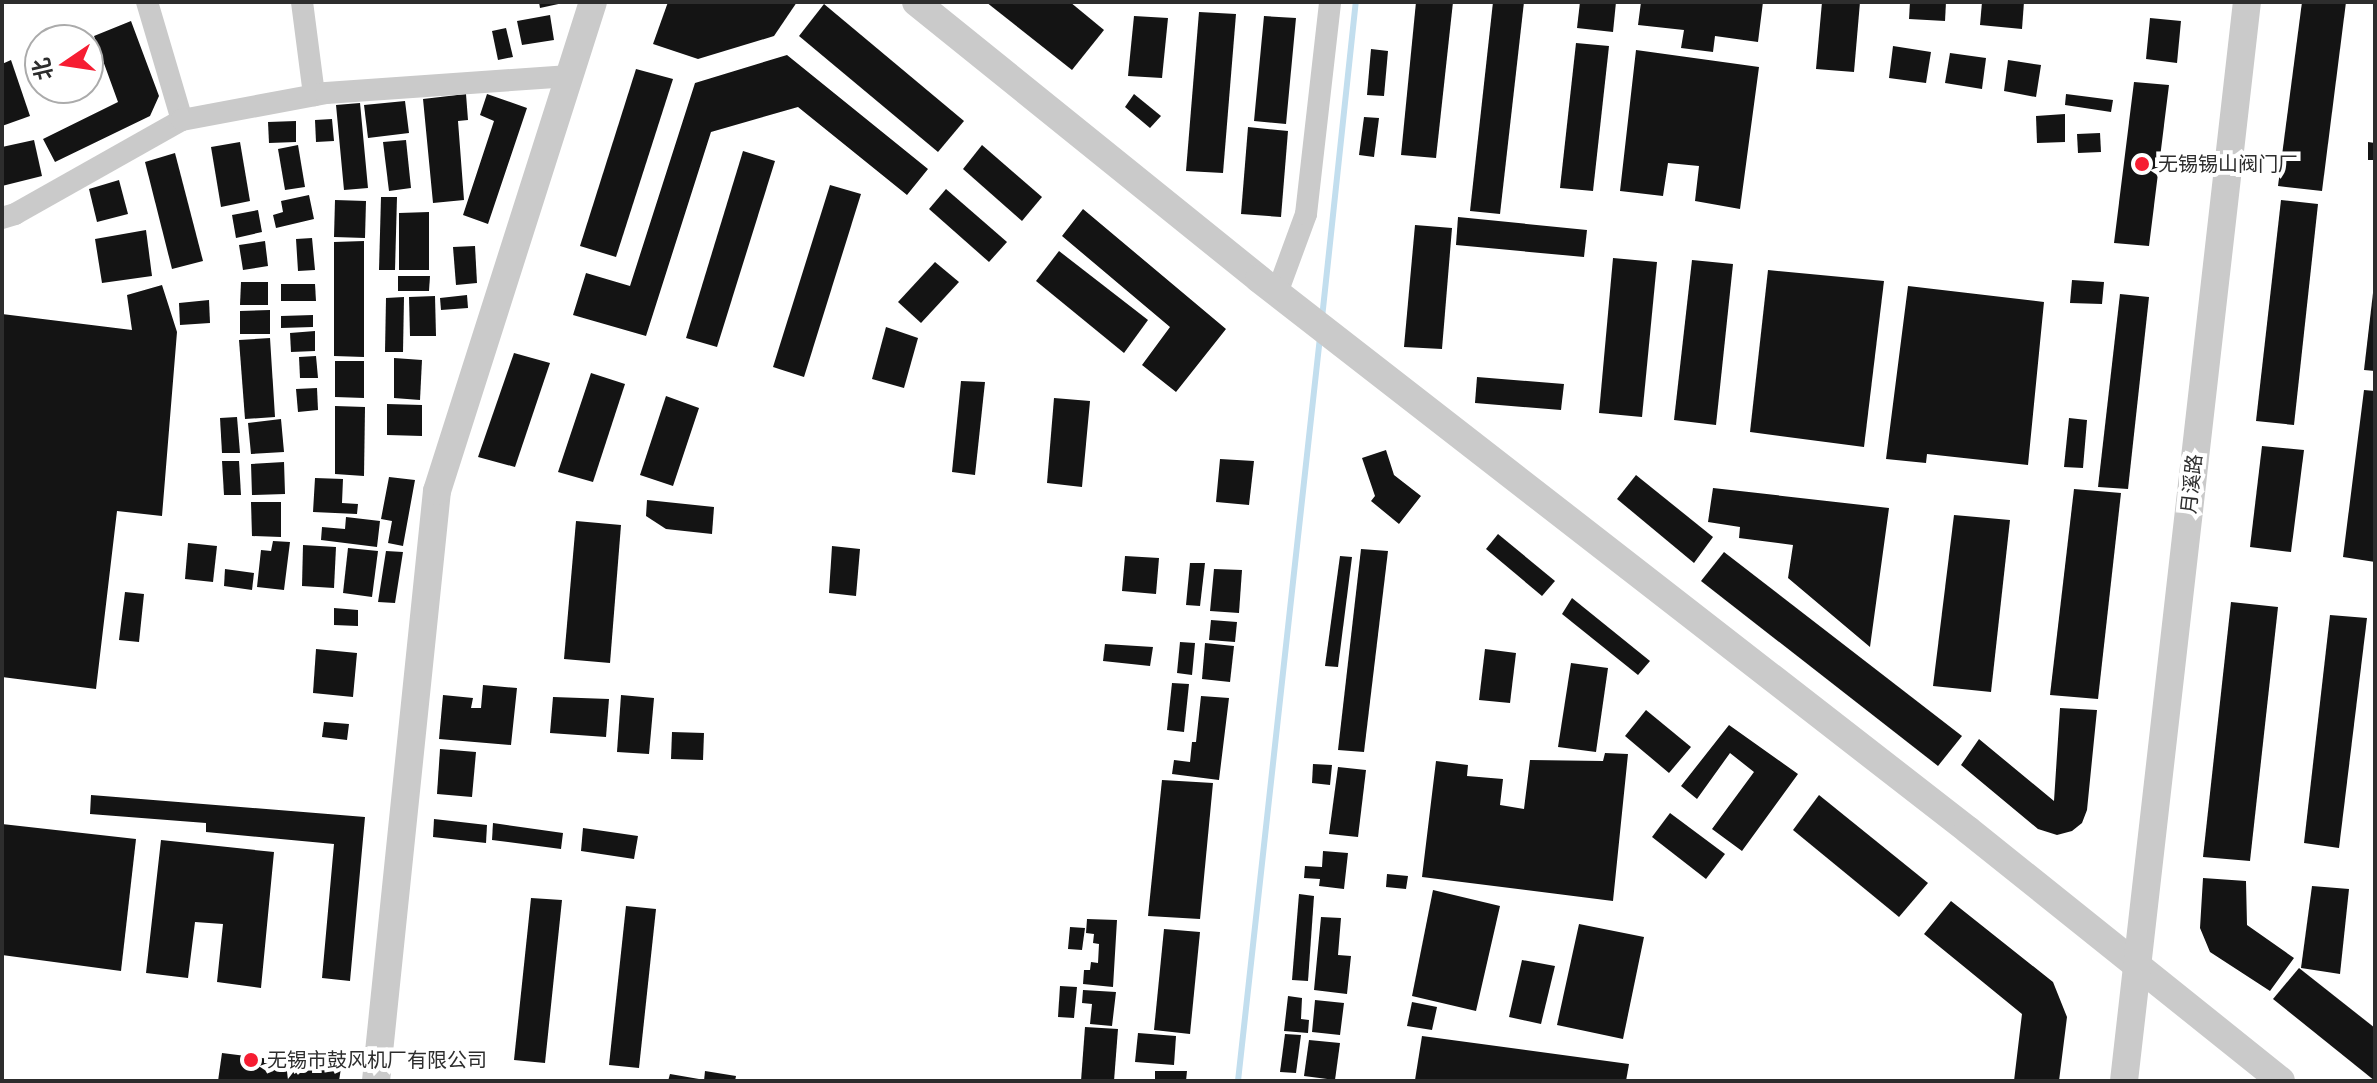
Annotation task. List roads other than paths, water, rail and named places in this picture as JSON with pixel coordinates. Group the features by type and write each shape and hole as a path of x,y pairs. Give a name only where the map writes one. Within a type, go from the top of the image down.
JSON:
{"street":[{"path":"147,2 182,120"},
{"path":"302,2 314,95"},
{"path":"376,1081 437,491 593,2"},
{"path":"916,2 1277,293 2281,1081"},
{"path":"1277,293 1306,214 1330,2"},
{"name":"月溪路","path":"2124,1081 2247,2"},
{"path":"2,218 15,214 182,120 314,95 569,76"}],"waterway":[{"path":"1322,318 1356,2"},
{"path":"1238,1081 1320,337"}],"place":[{"name":"无锡锡山阀门厂","path":"2142,164"},
{"name":"无锡市鼓风机厂有限公司","path":"251,1060"}]}
